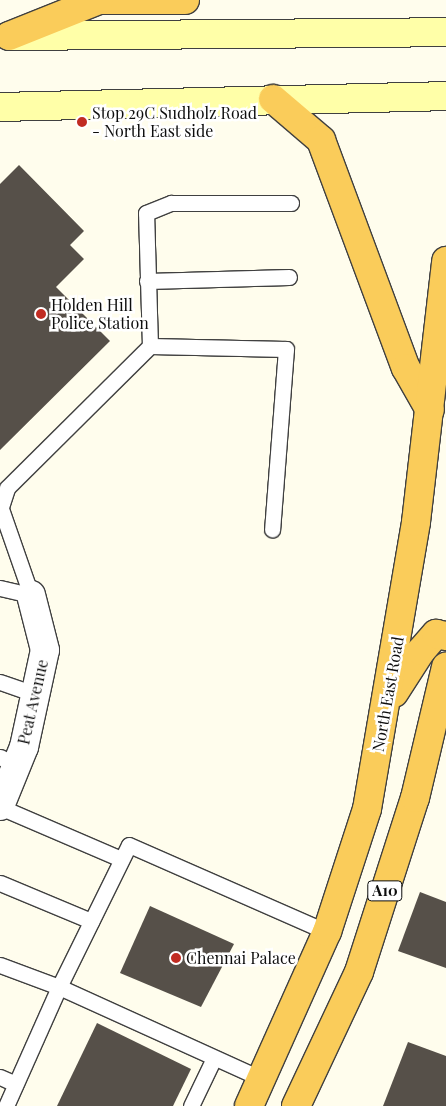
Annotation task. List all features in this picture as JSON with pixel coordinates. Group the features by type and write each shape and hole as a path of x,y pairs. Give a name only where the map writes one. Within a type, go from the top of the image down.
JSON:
{"highway":[{"path":"4,36 100,0 185,0"},
{"path":"273,99 321,140 406,368 430,410"},
{"name":"North East Road","path":"249,1106 327,932 367,809 388,703 430,410 446,261"},
{"path":"388,703 421,651 436,634 446,636"},
{"name":"A10","path":"296,1106 359,972 415,798 446,667"}],"main road":[{"path":"4,36 446,32"},
{"path":"0,107 446,96"}],"street":[{"name":"Peat Avenue","path":"0,806 8,761 35,694 45,650 31,595"}],"lane":[{"path":"150,346 144,225 146,213 155,206 291,204"},
{"path":"146,281 290,277"},
{"path":"31,595 0,506 7,488 150,346 286,349 272,529"},
{"path":"0,588 31,595"},
{"path":"0,682 35,694"},
{"path":"0,806 121,859"},
{"path":"6,1106 59,987 128,845 327,932"},
{"path":"0,883 91,922"},
{"path":"0,965 59,987 213,1060 262,1079"},
{"path":"191,1106 213,1060"},
{"path":"0,1078 16,1084"}],"building":[{"name":"Holden Hill Police Station","path":"19,165 84,231 70,245 84,259 56,287 110,341 0,450 0,184"},
{"path":"420,892 446,902 446,968 398,951"},
{"name":"Chennai Palace","path":"150,906 234,944 201,1007 120,973"},
{"path":"97,1023 191,1069 173,1106 57,1106"},
{"path":"408,1042 446,1056 446,1106 383,1106"}],"place":[{"name":"Stop 29C Sudholz Road - North East side","path":"82,122"},
{"name":"Holden Hill Police Station","path":"41,314"},
{"name":"Chennai Palace","path":"176,958"}]}
